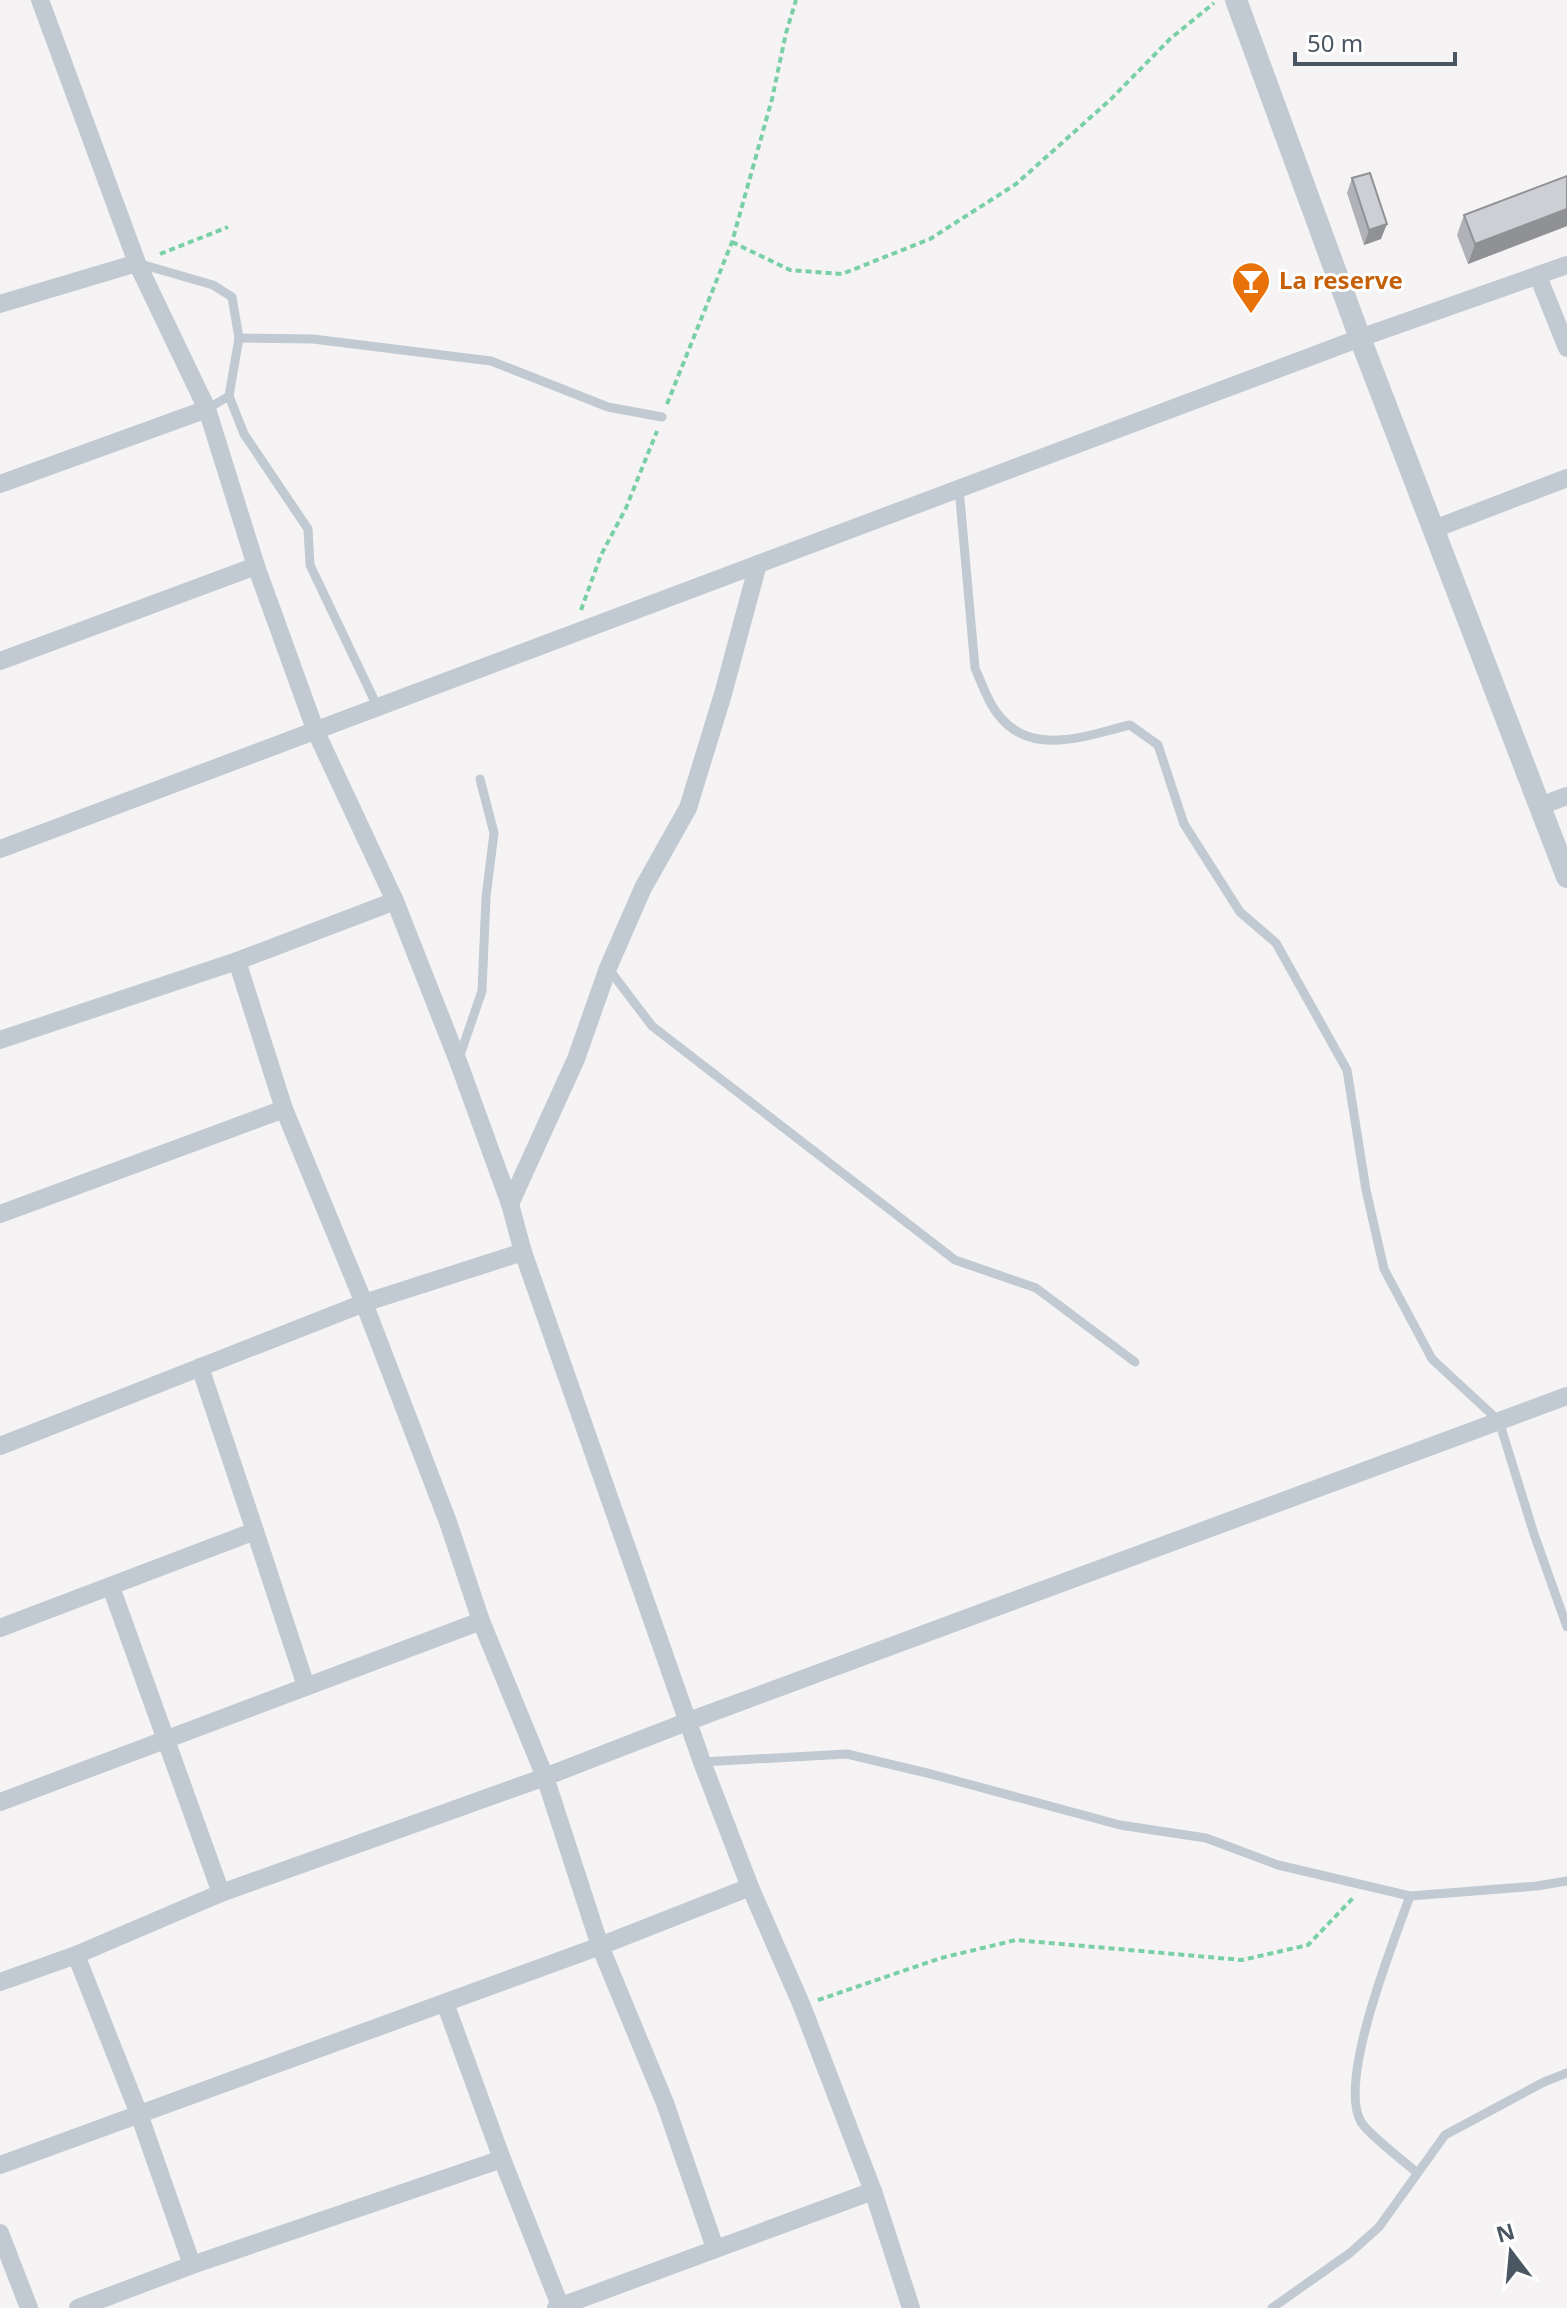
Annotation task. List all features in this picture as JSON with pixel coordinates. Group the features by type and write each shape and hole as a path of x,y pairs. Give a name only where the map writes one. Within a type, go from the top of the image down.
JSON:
{"street":[{"path":"40,0 137,263 207,409 256,566 316,732 395,901 458,1061 702,1762 750,1887 802,2006 873,2191 911,2308"},
{"path":"1236,0 1360,338 1567,877"},
{"path":"0,304 137,263"},
{"path":"0,849 1360,338 1567,265"},
{"path":"1538,276 1567,348"},
{"path":"0,484 207,409"},
{"path":"1434,529 1567,478"},
{"path":"510,1204 576,1059 608,968 643,888 688,808 758,564"},
{"path":"0,661 256,566"},
{"path":"1540,806 1567,796"},
{"path":"0,1040 237,961 395,901"},
{"path":"237,961 284,1109 364,1303 448,1522 481,1621 545,1777 600,1946 665,2103 715,2248"},
{"path":"0,1214 284,1109"},
{"path":"0,1446 364,1303 523,1252"},
{"path":"200,1367 306,1686"},
{"path":"0,1982 76,1955 221,1893 545,1777 1567,1396"},
{"path":"0,1628 255,1531"},
{"path":"111,1587 221,1893"},
{"path":"0,1802 481,1621"},
{"path":"0,2165 600,1946 750,1887"},
{"path":"76,1955 139,2114 192,2265"},
{"path":"445,2003 559,2307 873,2191"},
{"path":"78,2308 192,2265 502,2159"},
{"path":"0,2233 29,2308"}],"lane":[{"path":"137,263 213,285 232,297 239,338 229,396 244,434 276,477 308,529 310,565 378,708"},
{"path":"239,338 313,339 491,361 608,407 662,417"},
{"path":"207,409 229,396"},
{"path":"959,488 975,668 1001,718 1027,739 1056,742 1130,725 1158,745 1184,824 1240,912 1276,943 1347,1070 1366,1190 1384,1269 1432,1359 1499,1421 1567,1627"},
{"path":"458,1061 482,991 486,897 494,833 480,779"},
{"path":"608,968 652,1026 955,1260 1036,1288 1135,1362"},
{"path":"702,1762 847,1754 1120,1825 1206,1838 1278,1865 1410,1896 1567,1881"},
{"path":"1410,1896 1366,2024 1353,2101 1362,2124 1416,2172"},
{"path":"1272,2308 1350,2253 1379,2227 1445,2135 1567,2073"}],"path":[{"path":"577,632 583,601 601,555 626,508 732,242 796,0"},
{"path":"732,242 790,270 842,274 930,239 1016,184 1110,100 1170,39 1218,0"},
{"path":"137,263 228,227"},
{"path":"802,2006 941,1958 1016,1940 1242,1960 1308,1945 1366,1885"}],"building":[{"path":"1370,173 1387,224 1369,230 1352,178"},
{"path":"1567,176 1567,209 1475,244 1464,215"}],"place":[{"name":"La reserve","path":"1251,315"}]}
